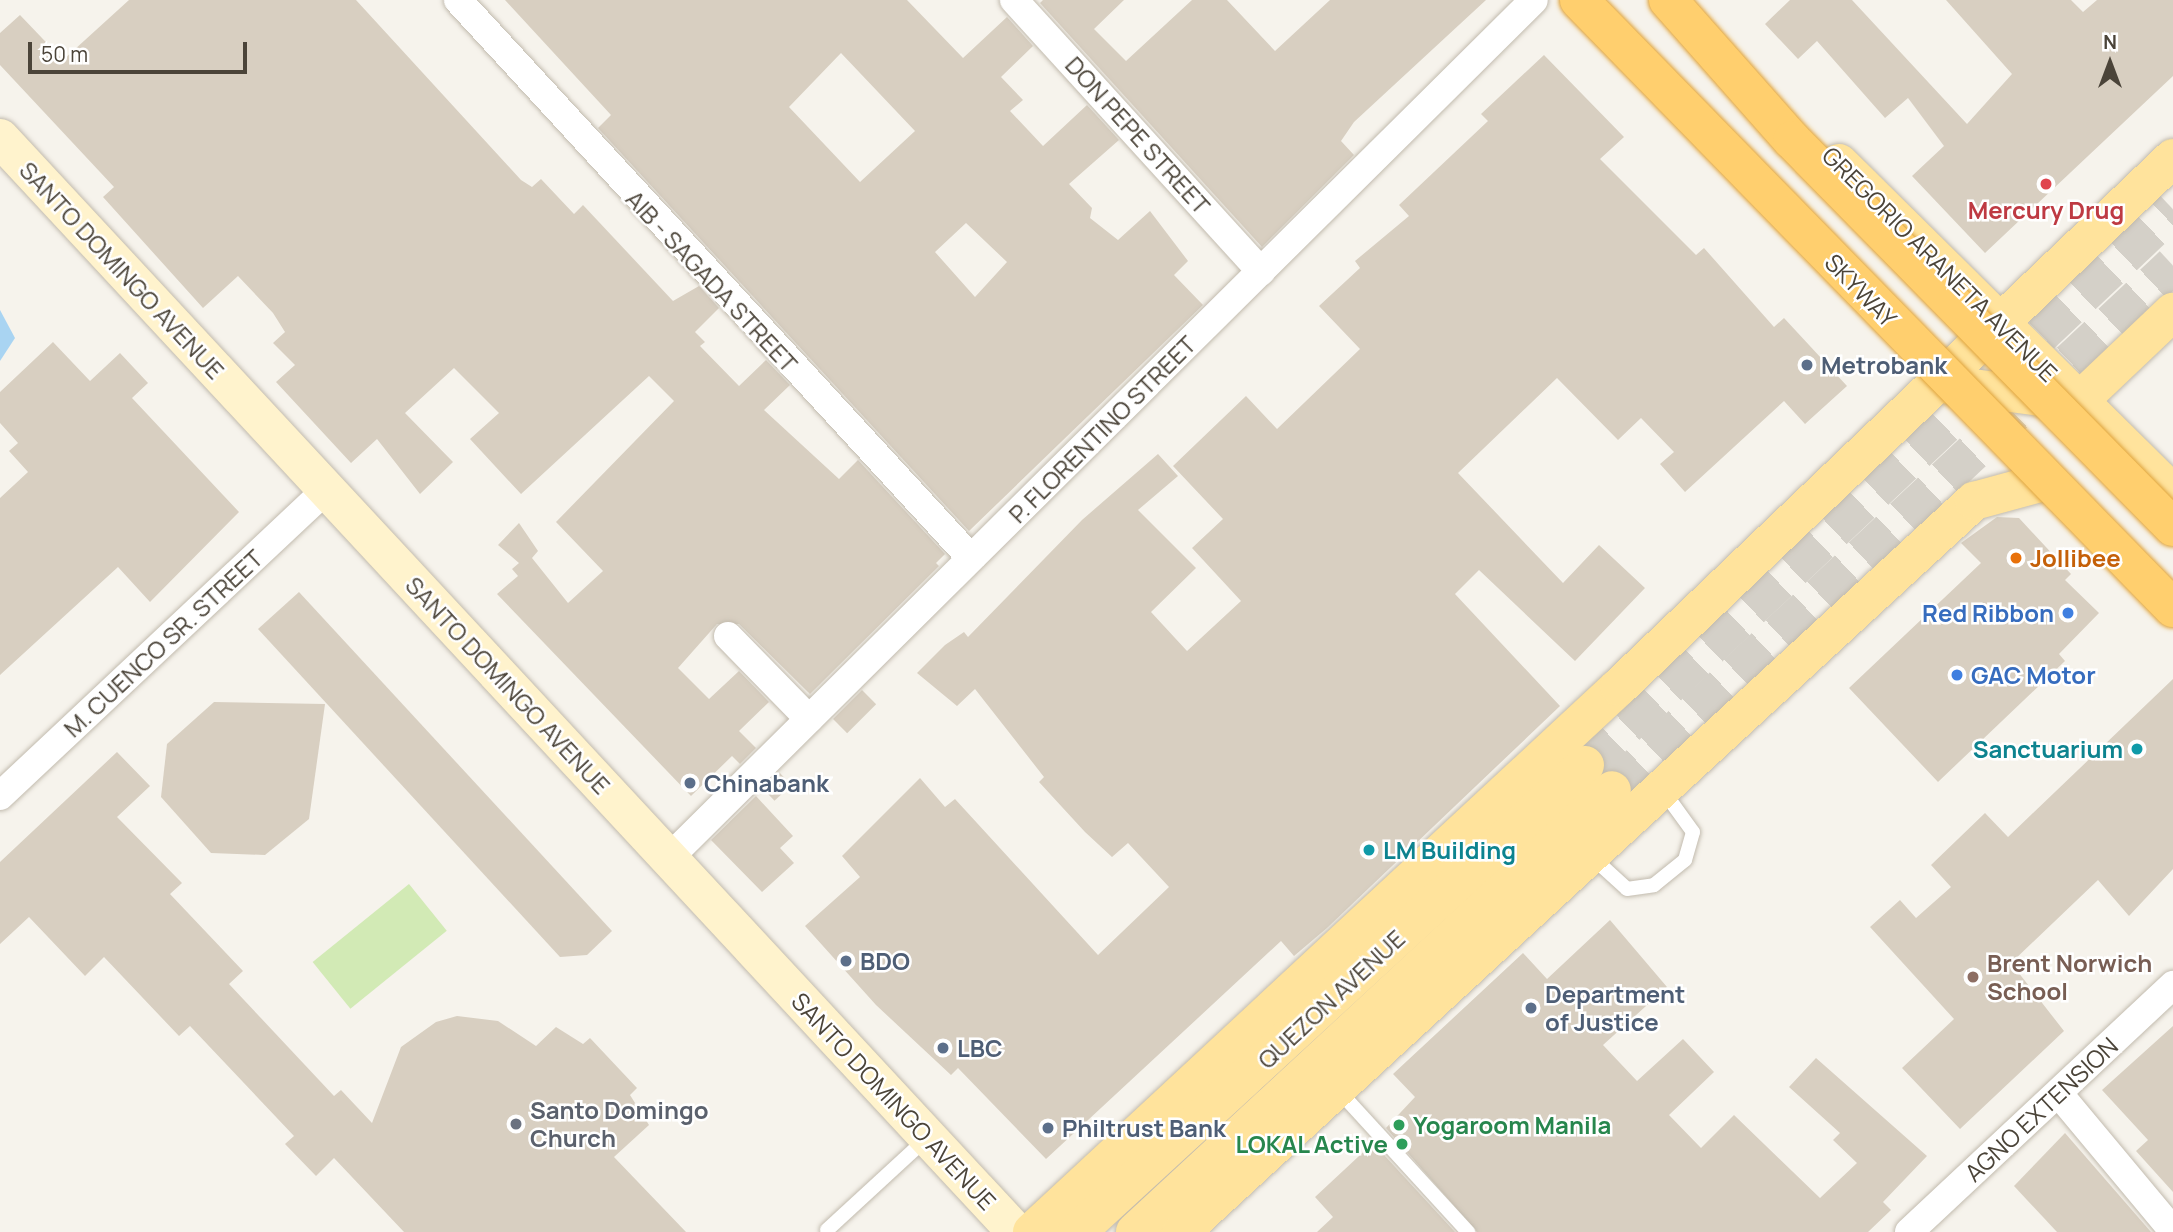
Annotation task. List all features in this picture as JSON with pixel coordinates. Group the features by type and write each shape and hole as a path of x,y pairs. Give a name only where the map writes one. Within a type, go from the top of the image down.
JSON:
{"highway":[{"name":"SKYWAY","path":"1579,0 2173,608"},
{"path":"1670,0 1791,140 2173,527"}],"main road":[{"path":"1564,0 2173,625"},
{"name":"GREGORIO ARANETA AVENUE","path":"1670,0 1708,33 2173,494"},
{"name":"GREGORIO ARANETA AVENUE","path":"1688,0 1708,33"},
{"name":"SANTO DOMINGO AVENUE","path":"0,138 1016,1232"},
{"path":"1032,1232 1619,687 2173,158"},
{"path":"1935,383 2078,402 2173,312"},
{"path":"1181,1232 1664,792 1974,501 2036,484"},
{"name":"QUEZON AVENUE","path":"1077,1232 1599,778 1135,1232"}],"street":[{"name":"AIB - SAGADA STREET","path":"458,0 971,558"},
{"name":"DON PEPE STREET","path":"1014,0 1261,271"},
{"name":"P. FLORENTINO STREET","path":"668,858 1534,0"},
{"name":"M. CUENCO SR. STREET","path":"0,796 326,490"},
{"path":"728,636 810,719"},
{"name":"AGNO EXTENSION","path":"1909,1232 2173,985"},
{"path":"2059,1094 2173,1231"}],"lane":[{"path":"1592,858 1627,889 1654,885 1685,860 1693,832 1664,792"},
{"path":"1337,1089 1468,1232"},
{"path":"827,1230 928,1137"}],"green space":[{"path":"409,884 447,931 350,1009 313,962"}],"water":[{"path":"0,310 15,338 0,361"}],"building":[{"path":"129,0 356,0 521,180 532,187 541,179 574,214 583,205 673,301 699,286 719,308 695,332 705,342 700,346 739,386 766,360 790,385 764,410 839,479 858,460 945,554 936,563 939,566 810,694 739,624 717,624 678,668 709,699 739,671 769,702 739,731 756,748 740,764 732,756 691,796 497,594 518,576 512,569 519,563 498,545 519,523 538,551 532,558 568,603 603,571 556,522 674,401 649,376 521,494 470,439 499,413 454,368 405,413 453,462 420,494 377,439 351,463 276,382 295,365 273,343 285,332 273,313 238,276 203,308 103,197 114,187 0,65 0,33 20,15 63,60"},
{"path":"505,0 907,0 963,58 1007,17 1033,46 1001,77 1023,100 1010,111 1043,146 1087,105 1119,140 1069,184 1092,208 1090,218 1118,240 1150,211 1188,261 1174,275 1203,305 969,531 598,128 611,115","holes":["841,53 915,131 860,182 789,107","966,223 1007,262 975,297 935,252"]},
{"path":"1043,0 1124,0 1094,29 1126,61 1192,0 1227,0 1275,51 1330,0 1486,0 1354,122 1341,141 1354,155 1262,247 1040,3"},
{"path":"1790,0 1852,0 1967,124 2012,74 1946,0 2071,0 2083,12 2097,0 2173,0 2173,76 1985,253 1912,176 1944,146 1908,98 1885,118 1817,41 1798,59 1765,24"},
{"path":"1544,55 1624,137 1600,159 1696,255 1704,248 1774,327 1784,318 1847,386 1805,424 1784,401 1685,492 1660,464 1674,452 1641,418 1618,440 1557,378 1458,473 1563,583 1599,545 1645,588 1575,661 1479,570 1455,594 1560,706 1327,928 1294,956 1281,941 1046,1159 958,1068 951,1075 876,1005 805,926 860,877 842,856 920,778 945,807 955,799 1098,955 1169,887 1128,843 1112,857 1085,832 1039,782 1044,777 975,689 957,706 917,673 945,645 964,632 968,637 1082,520 1158,454 1178,476 1138,510 1196,568 1151,612 1187,651 1241,601 1192,548 1223,519 1173,466 1246,396 1277,429 1360,349 1319,306 1360,268 1355,261 1409,216 1399,205 1488,121 1481,114"},
{"path":"53,342 90,381 120,353 148,383 132,398 239,512 150,602 118,567 0,675 0,498 28,472 9,451 18,443 0,423 0,392"},
{"name":"GAC Motor","path":"1997,517 2019,518 2071,574 2065,580 2099,613 2059,654 2065,661 1938,782 1849,688 1981,563 1961,543"},
{"path":"299,592 612,931 587,955 560,957 258,629"},
{"path":"2173,679 2173,869 2129,916 2098,880 2011,963 2064,1031 1960,1129 1902,1068 1954,1019 1870,927 1900,900 1916,918 1951,887 1931,865 1985,813 2008,837"},
{"path":"862,690 876,704 847,733 833,719"},
{"path":"214,702 325,704 309,819 265,855 211,853 161,797 167,744"},
{"path":"117,752 150,786 117,817 182,883 170,894 243,971 229,984 334,1096 341,1090 372,1123 401,1047 436,1022 457,1016 498,1021 536,1046 556,1027 583,1044 590,1038 637,1088 630,1095 649,1125 614,1157 686,1232 404,1232 334,1158 316,1176 285,1144 294,1136 190,1026 179,1036 104,957 85,976 29,917 0,944 0,862"},
{"path":"779,772 791,785 774,801 762,788"},
{"path":"756,796 793,836 780,848 794,863 762,892 711,840"},
{"path":"1610,920 1667,987 1603,1045 1637,1081 1683,1039 1714,1072 1669,1115 1701,1148 1734,1115 1820,1198 1857,1163 1833,1140 1840,1133 1789,1087 1816,1058 1927,1156 1883,1202 1891,1210 1868,1232 1477,1232 1386,1128 1415,1097 1393,1074 1523,953 1547,979"},
{"path":"2173,1026 2173,1192 2136,1151 2148,1140 2102,1090"},
{"path":"2065,1133 2151,1232 2057,1232 2014,1186"},
{"path":"1373,1143 1455,1232 1317,1232 1333,1217 1315,1197"}],"tunnel":[{"path":"1585,765 2173,210"},
{"path":"1612,790 2173,265"}],"place":[{"name":"Mercury Drug","path":"2046,184"},
{"name":"Metrobank","path":"1807,365"},
{"name":"Jollibee","path":"2016,558"},
{"name":"Red Ribbon","path":"2068,613"},
{"name":"GAC Motor","path":"1957,675"},
{"name":"Sanctuarium","path":"2137,749"},
{"name":"Chinabank","path":"690,783"},
{"name":"LM Building","path":"1369,850"},
{"name":"BDO","path":"846,961"},
{"name":"Brent Norwich School","path":"1973,977"},
{"name":"Department of Justice","path":"1531,1008"},
{"name":"LBC","path":"943,1048"},
{"name":"Santo Domingo Church","path":"516,1124"},
{"name":"Yogaroom Manila","path":"1399,1125"},
{"name":"Philtrust Bank","path":"1048,1128"},
{"name":"LOKAL Active","path":"1402,1144"}]}
